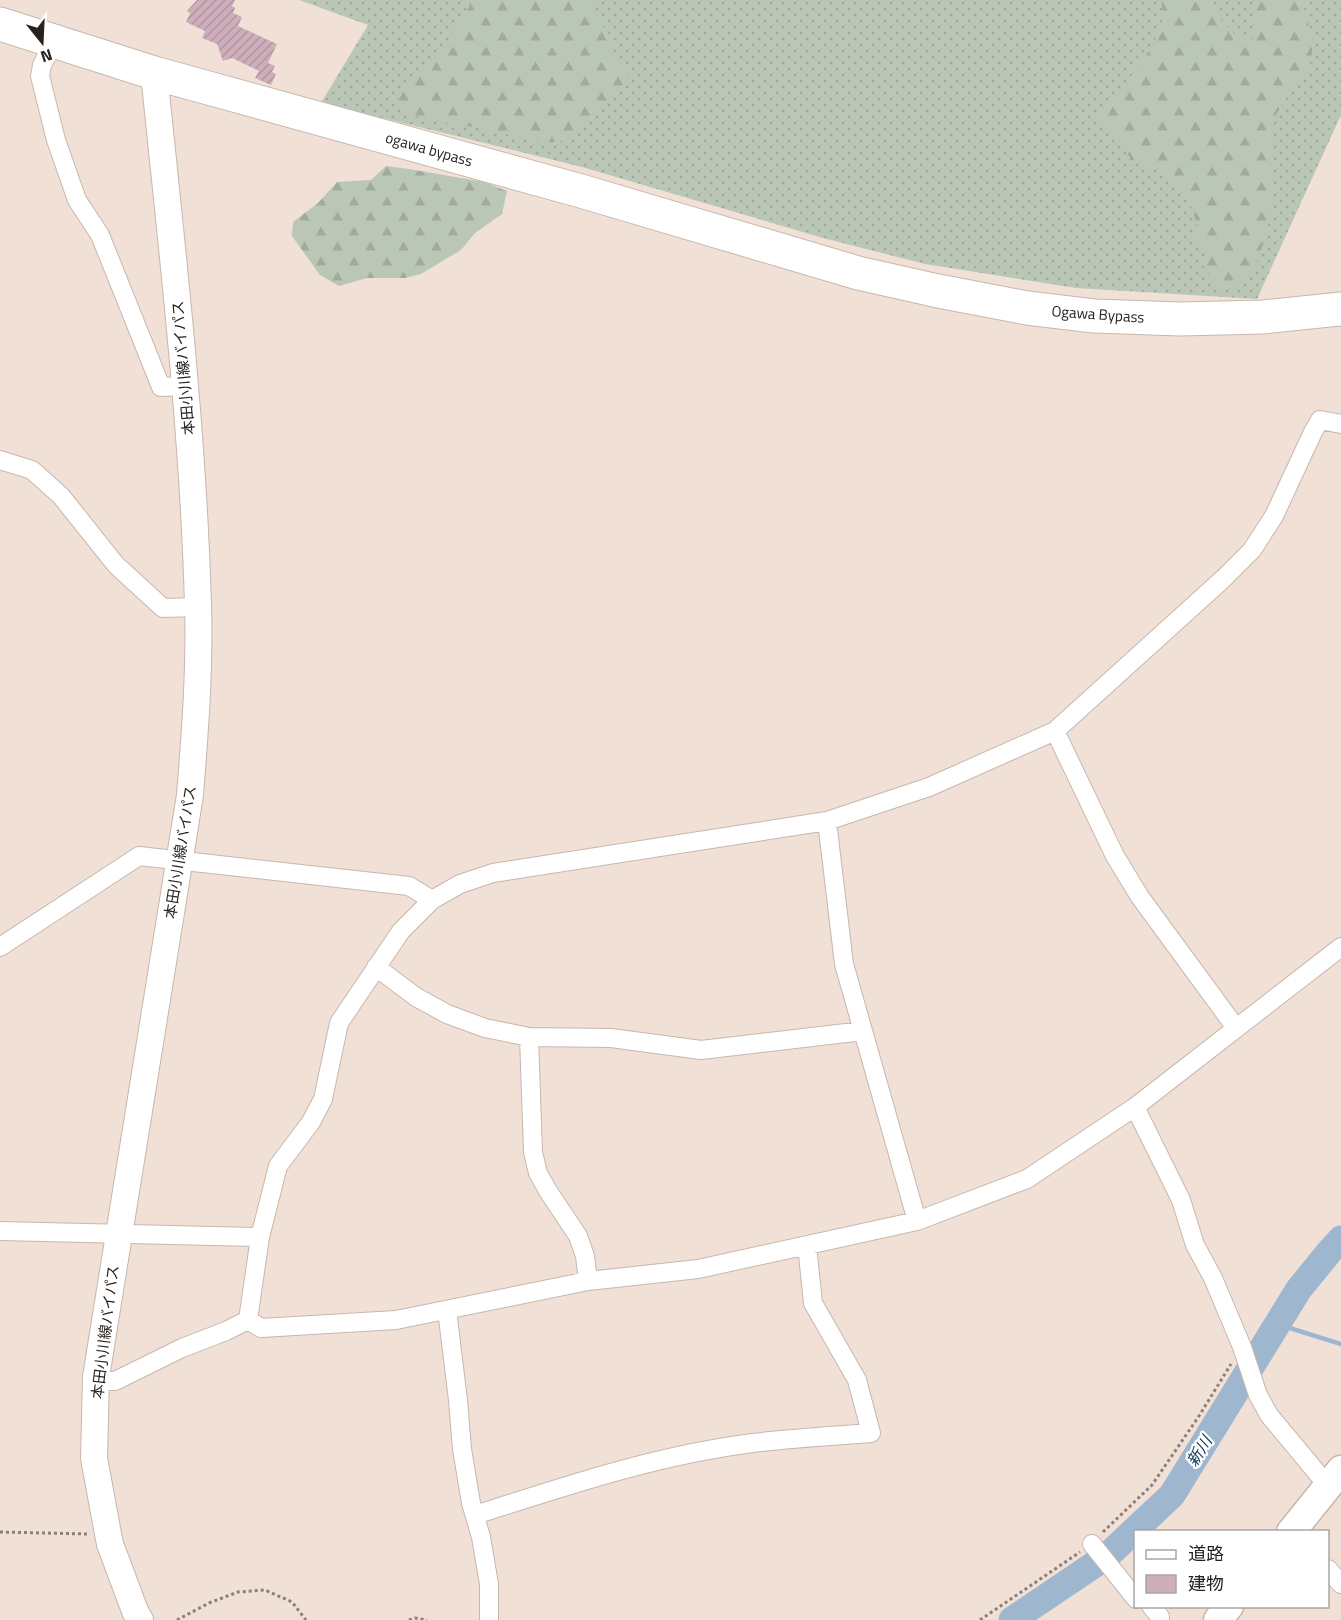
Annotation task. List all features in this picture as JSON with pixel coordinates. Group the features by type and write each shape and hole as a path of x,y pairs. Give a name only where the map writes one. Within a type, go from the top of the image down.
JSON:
{"highway":[{"path":"0,24 154,73"},
{"name":"Ogawa Bypass","path":"154,73 581,191 858,273 938,291 1027,308 1095,316 1180,319 1263,317 1341,309"}],"main road":[{"name":"本田小川線バイパス","path":"140,1620 114,1556 94,1458 96,1381 190,795 197,709 198,607 193,488 185,386 154,73"},
{"path":"1293,1530 1335,1478"},
{"path":"1218,1620 1227,1608"}],"street":[{"path":"55,40 42,65 40,76 56,140 77,200 100,235 161,387 185,386"},
{"path":"248,1320 260,1237 278,1166 311,1122 323,1099 339,1023 401,931 432,900 460,884 493,873 827,821 929,787 1055,731 1252,550 1274,516 1320,420 1341,424"},
{"path":"0,460 32,470 61,496 116,565 163,608 198,607"},
{"path":"1055,731 1115,856 1146,906 1236,1028"},
{"path":"827,821 843,964 917,1221"},
{"path":"0,947 139,856 409,886 432,900"},
{"path":"248,1320 261,1328 396,1320 588,1281 698,1269 917,1221 1027,1179 1135,1107 1341,947"},
{"path":"376,967 416,997 447,1014 485,1028 529,1037 611,1038 701,1050 863,1031"},
{"path":"529,1037 533,1152 538,1173 578,1236 585,1256 588,1281"},
{"path":"1135,1107 1181,1200 1195,1245 1213,1278 1242,1347 1258,1395 1269,1415 1335,1478"},
{"path":"0,1231 260,1237"},
{"path":"475,1515 601,1474 683,1456 752,1443 871,1432 857,1380 813,1303 807,1245"},
{"path":"447,1310 462,1449 489,1584 489,1620"},
{"path":"96,1381 115,1381 182,1348 248,1320"},
{"path":"1092,1544 1134,1597"},
{"path":"1329,1570 1341,1584"}],"path":[{"path":"980,1620 1092,1544 1152,1485 1242,1347"},
{"path":"0,1532 108,1534"},
{"path":"177,1620 209,1603 238,1592 265,1590 292,1602 306,1620"},
{"path":"410,1620 415,1618 427,1620"}],"green space":[{"path":"299,0 1341,0 1341,115 1257,299 1076,288 925,264 823,238 582,167 321,103 368,25"},
{"path":"472,0 591,0 603,27 613,39 613,55 632,81 564,141 543,143 481,128 413,116 396,105 406,81 432,63 466,13"},
{"path":"1160,0 1207,0 1222,22 1239,38 1253,39 1254,0 1310,0 1304,9 1312,37 1308,75 1291,90 1274,118 1272,200 1267,231 1257,262 1247,281 1233,290 1214,288 1207,269 1204,248 1194,241 1197,224 1189,200 1175,184 1154,168 1133,161 1096,116 1132,74 1156,39 1163,18"},
{"path":"386,166 484,182 507,191 502,214 475,233 461,250 421,274 405,278 367,278 339,286 320,275 292,236 293,222 318,203 337,182 371,180"}],"building":[{"path":"197,0 235,0 232,6 235,8 233,13 242,17 238,26 277,44 268,63 275,66 272,72 276,74 271,85 255,78 259,71 232,58 223,61 217,44 202,38 205,31 186,22 190,13 187,11"}],"waterway":[{"name":"新川","path":"1135,1530 1172,1495 1299,1289 1341,1239"},
{"path":"1277,1324 1341,1344"},
{"name":"新川","path":"1012,1620 1107,1556 1134,1531"}]}
